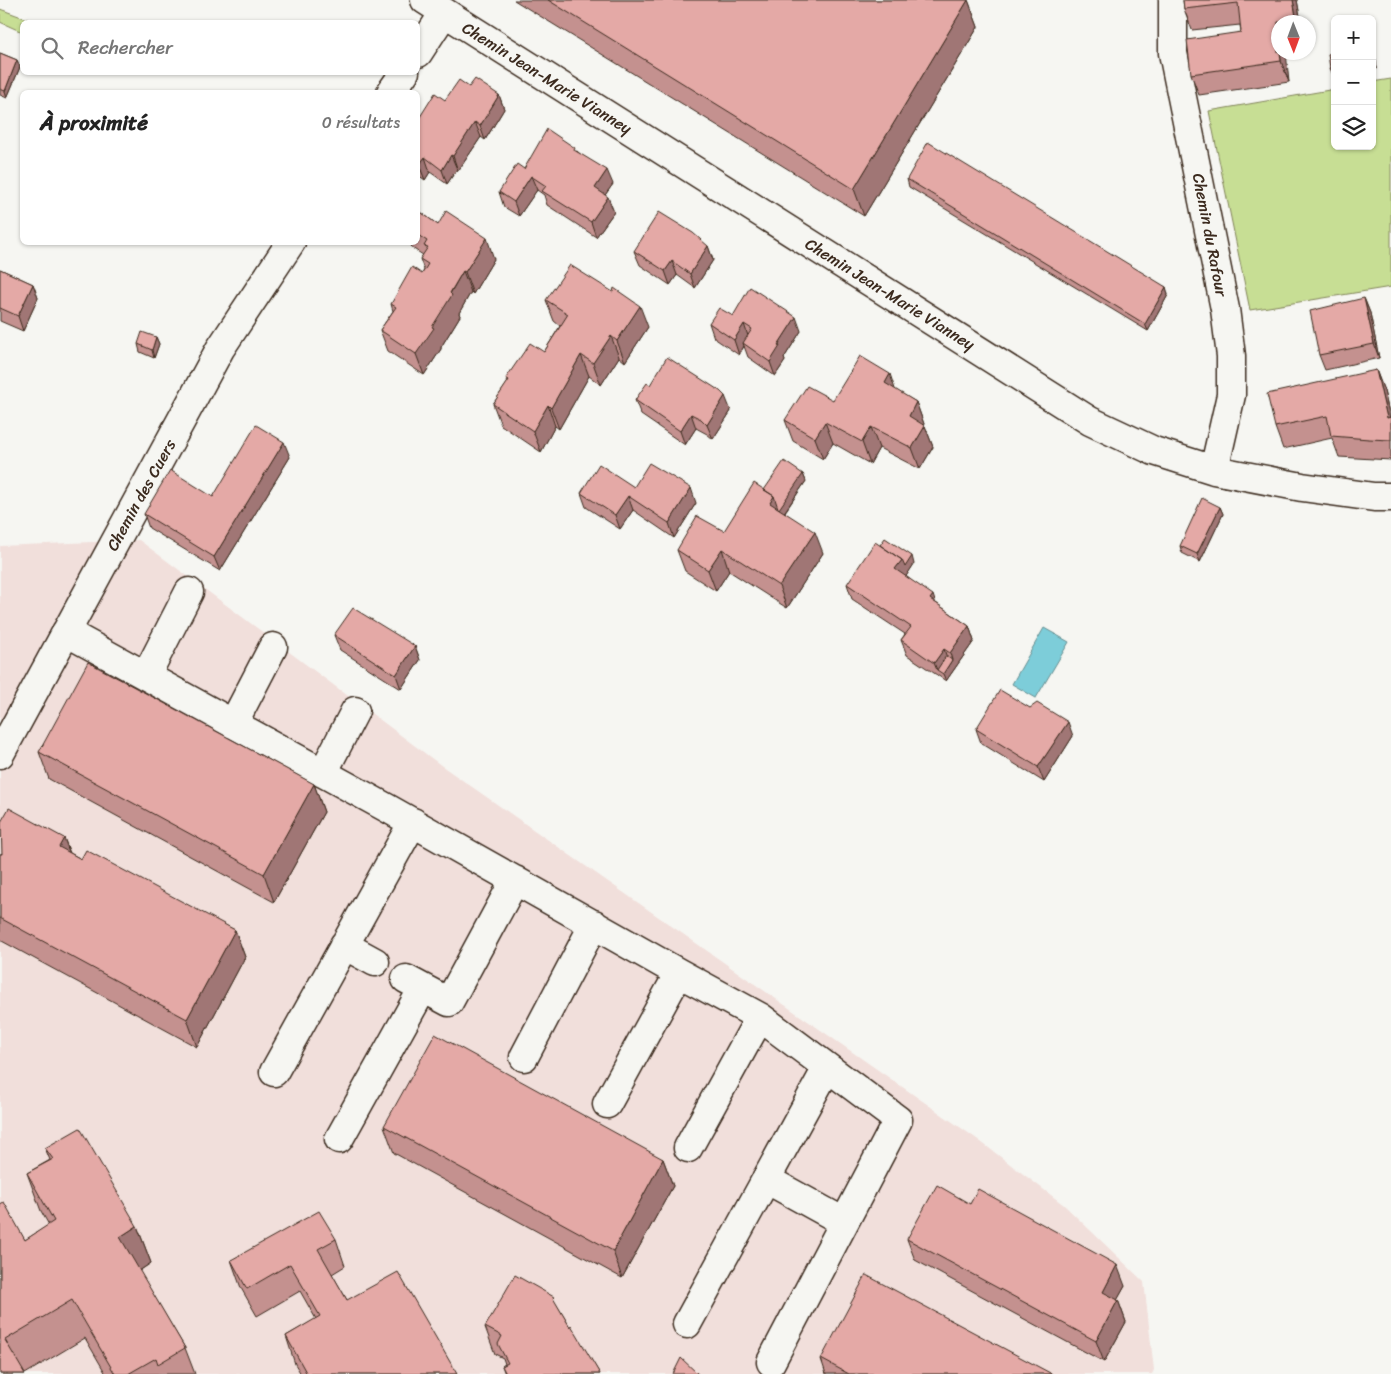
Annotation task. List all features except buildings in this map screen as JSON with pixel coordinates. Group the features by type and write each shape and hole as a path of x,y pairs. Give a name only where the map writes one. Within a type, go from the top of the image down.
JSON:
{"street":[{"name":"Chemin du Rafour","path":"1172,0 1173,54 1225,309 1231,356 1231,395 1214,470"},
{"name":"Chemin Jean-Marie Vianney","path":"435,6 1090,421 1154,451 1214,470 1302,487 1374,498 1391,497"},
{"path":"420,47 435,6"},
{"path":"392,90 403,75"},
{"name":"Chemin des Cuers","path":"0,754 220,349 289,245"},
{"path":"146,676 189,592"},
{"path":"66,632 413,822 760,1017 898,1120 771,1362"},
{"path":"233,724 273,647"},
{"path":"323,773 355,711"},
{"path":"274,1072 413,822"},
{"path":"339,1139 414,983 449,1002 515,880"},
{"path":"524,1057 594,924"},
{"path":"344,946 375,962"},
{"path":"607,1104 680,973"},
{"path":"688,1148 760,1017"},
{"path":"687,1324 828,1068"},
{"path":"766,1179 844,1222"}],"shaded area":[{"path":"139,540 442,766 977,1139 1064,1205 1144,1282 1154,1370 1152,1374 0,1374 0,546"}],"green space":[{"path":"0,9 30,20 20,20 20,31 0,22"},
{"path":"1391,79 1391,287 1250,310 1209,111 1331,90 1331,150 1376,150 1376,81"}],"water":[{"path":"1044,628 1069,642 1036,698 1012,684"}]}
